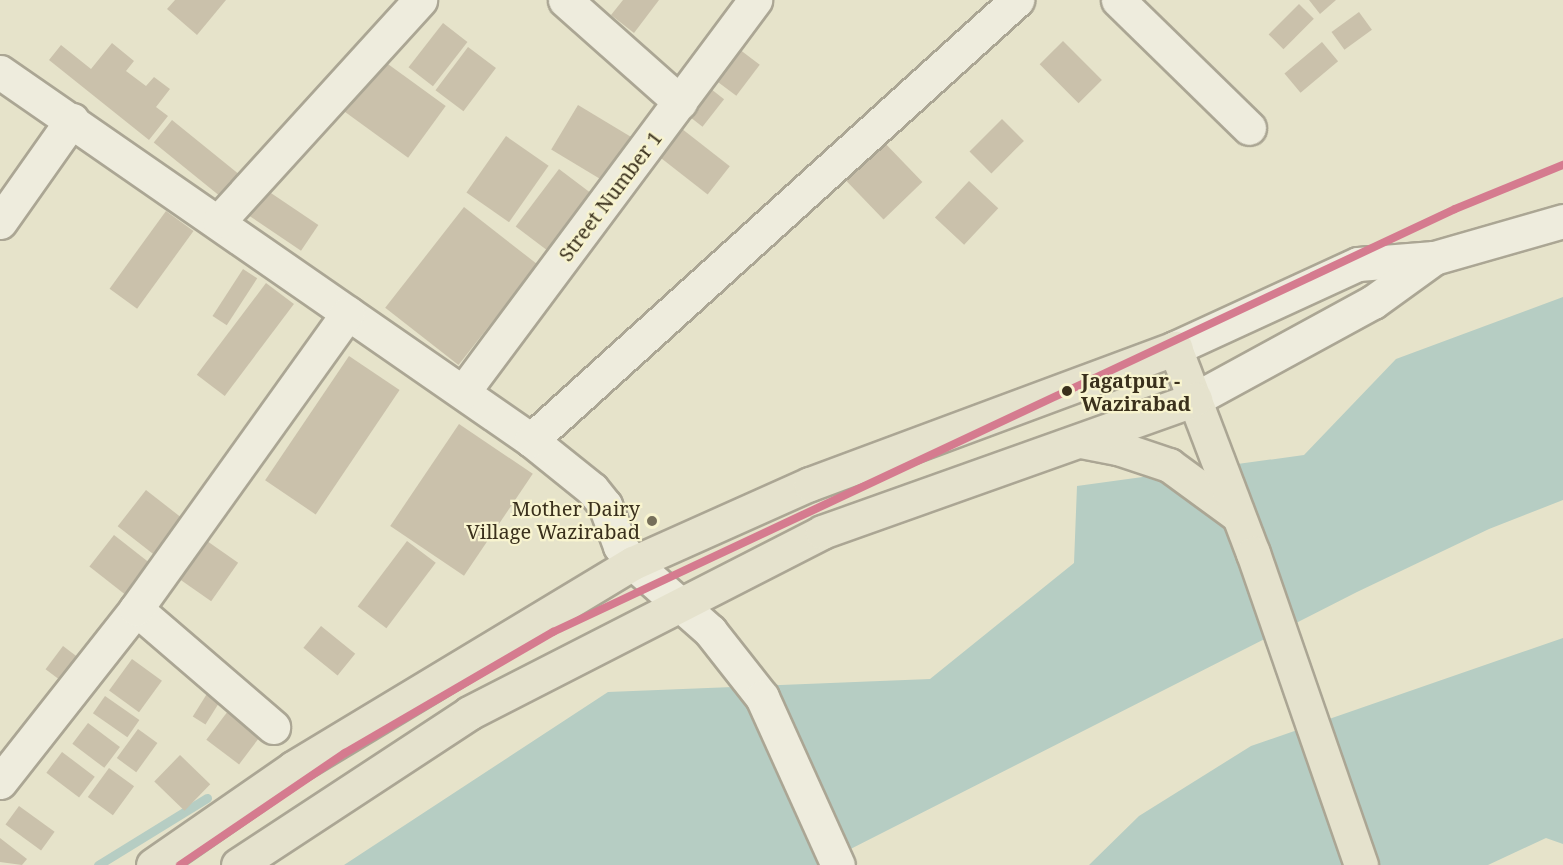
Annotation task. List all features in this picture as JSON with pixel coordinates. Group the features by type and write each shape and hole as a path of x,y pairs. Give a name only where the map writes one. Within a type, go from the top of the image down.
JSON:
{"main road":[{"path":"153,865 303,762 633,563 810,484 1174,348 1196,399 1236,514 1253,554 1360,865"},
{"path":"238,865 469,713 822,532 1196,399"},
{"path":"1079,441 1118,448 1169,465 1236,514"}],"street":[{"path":"219,221 420,0"},
{"path":"565,0 680,102"},
{"name":"Street Number 1","path":"463,392 755,0"},
{"path":"531,440 1017,0"},
{"path":"1118,0 1249,128"},
{"path":"0,72 219,221 348,314 531,440 579,477 605,504 621,546 633,563 710,631 762,697 838,865"},
{"path":"0,222 72,120"},
{"path":"1174,348 1358,264 1434,258 1563,221"},
{"path":"1196,399 1373,302 1434,258"},
{"path":"0,782 136,609 348,314"},
{"path":"136,609 273,727"}],"shaded area":[{"path":"1563,297 1563,500 1489,529 1357,592 819,865 344,865 608,692 930,679 1074,563 1077,486 1304,455 1396,359"},
{"path":"1563,638 1563,844 1546,838 1488,865 1089,865 1139,816 1251,746"}],"building":[{"path":"175,0 226,0 197,35 167,9"},
{"path":"623,0 659,0 634,33 611,15"},
{"path":"1309,0 1336,0 1320,14"},
{"path":"1299,4 1314,19 1283,49 1269,34"},
{"path":"1359,12 1372,30 1344,50 1331,32"},
{"path":"443,23 467,42 433,86 409,67"},
{"path":"1063,41 1102,80 1079,103 1040,64"},
{"path":"1322,42 1338,61 1301,93 1284,73"},
{"path":"112,43 134,61 126,71 146,86 154,77 170,89 156,107 168,116 149,140 49,60 61,45 91,69"},
{"path":"735,46 760,65 736,96 712,77"},
{"path":"468,47 496,68 463,111 436,90"},
{"path":"381,59 446,106 408,158 343,111"},
{"path":"702,82 724,99 703,127 680,110"},
{"path":"578,105 632,137 605,182 551,150"},
{"path":"1002,119 1024,141 991,173 969,152"},
{"path":"172,120 241,176 223,199 154,143"},
{"path":"677,125 730,166 708,195 655,153"},
{"path":"506,136 549,166 509,222 466,193"},
{"path":"880,138 922,182 884,219 841,176"},
{"path":"559,169 592,194 548,251 516,227"},
{"path":"969,181 998,208 964,245 935,218"},
{"path":"262,187 318,225 301,251 245,213"},
{"path":"464,207 537,264 458,365 385,308"},
{"path":"166,211 194,231 137,309 110,289"},
{"path":"243,269 257,278 227,325 213,316"},
{"path":"266,283 294,304 225,396 197,375"},
{"path":"349,356 400,390 316,514 265,480"},
{"path":"459,424 533,474 464,576 390,526"},
{"path":"146,490 187,522 159,558 118,526"},
{"path":"114,535 156,568 131,599 89,567"},
{"path":"207,541 238,563 211,601 180,580"},
{"path":"407,541 436,563 386,628 358,606"},
{"path":"321,626 355,654 338,675 303,648"},
{"path":"63,646 84,662 66,685 46,669"},
{"path":"132,659 162,681 139,712 109,691"},
{"path":"215,681 228,689 205,725 193,717"},
{"path":"105,696 139,720 127,737 93,713"},
{"path":"231,707 264,732 239,764 206,740"},
{"path":"88,723 120,747 104,768 72,744"},
{"path":"138,729 157,743 136,772 117,758"},
{"path":"62,752 95,777 79,797 46,773"},
{"path":"180,755 210,784 185,811 154,782"},
{"path":"109,768 134,786 113,815 88,797"},
{"path":"19,806 55,832 41,850 5,825"},
{"path":"0,838 27,859 22,865 0,862"}],"waterway":[{"path":"98,865 207,798"}],"transit line":[{"path":"180,865 345,753 553,632 1455,209 1563,165"}],"place":[{"name":"Jagatpur - Wazirabad","path":"1067,391"},
{"name":"Mother Dairy Village Wazirabad","path":"652,521"}]}
